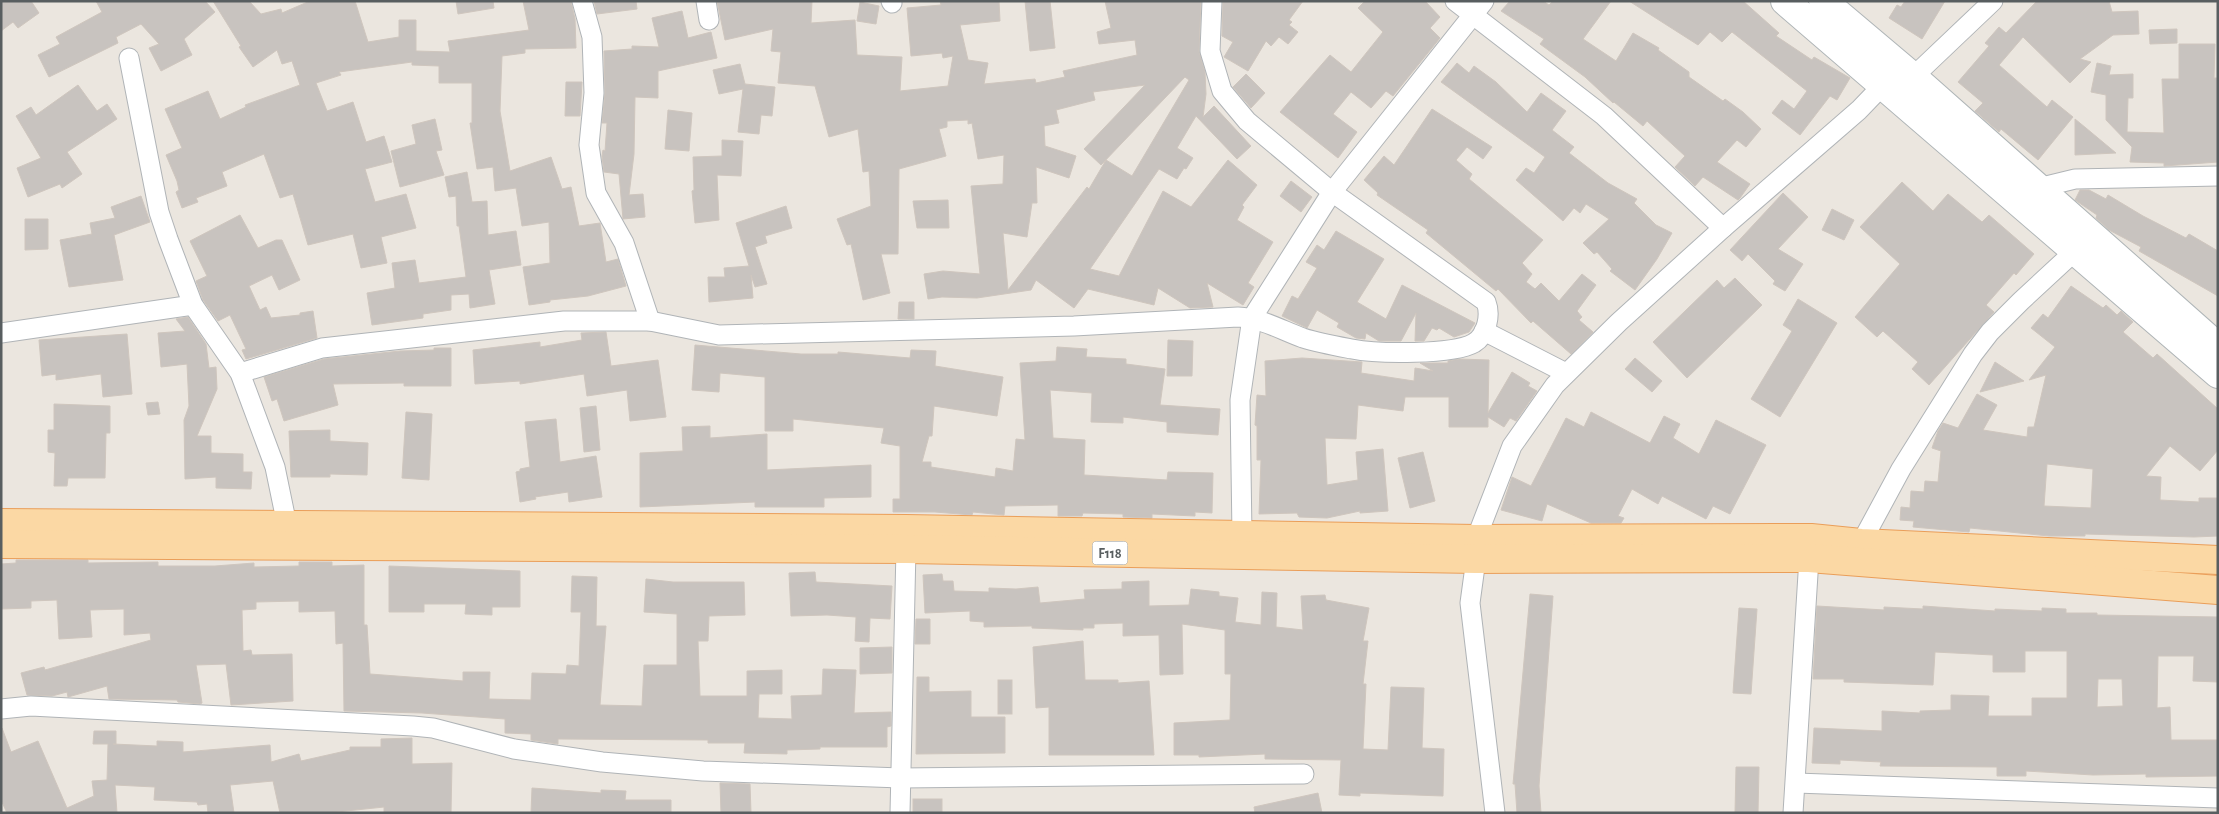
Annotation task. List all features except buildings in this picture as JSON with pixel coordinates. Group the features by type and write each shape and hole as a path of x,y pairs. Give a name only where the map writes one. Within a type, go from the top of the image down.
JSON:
{"main road":[{"path":"1785,1 2218,374"},
{"path":"1823,1 2218,347"},
{"name":"F118","path":"1,523 906,529 1242,535 1476,549 1801,538 1861,543 2218,560"},
{"name":"F118","path":"1,544 906,549 1476,549 1809,558 2218,590"}],"street":[{"path":"582,1 592,37 594,93 589,144 596,193 624,243 650,322"},
{"path":"706,1 709,20"},
{"path":"240,373 322,348 353,343 564,321 650,322 719,335 908,331 1252,318 1305,338 1354,349 1400,352 1458,348 1475,342 1484,331 1489,310 1486,302 1480,296 1332,192 1247,122 1222,91 1210,51 1212,1"},
{"path":"1455,1 1479,9 1604,116 1723,228"},
{"path":"1913,78 1993,1"},
{"path":"1242,535 1240,400 1252,318 1332,192 1479,9"},
{"path":"129,58 159,212 193,305 240,373 275,467 287,525"},
{"path":"1495,813 1470,603 1476,549 1512,446 1555,384 1723,228 1859,110 1883,86"},
{"path":"2038,188 2076,179 2218,176"},
{"path":"1861,543 1901,469 1973,354 1990,332 2020,301 2075,251"},
{"path":"1,334 193,305"},
{"path":"1484,331 1566,374"},
{"path":"900,813 906,549"},
{"path":"1794,813 1809,558"},
{"path":"1,709 32,706 413,726 433,728 514,749 602,762 703,771 900,778 1304,774"},
{"path":"1796,783 2218,798"}]}
